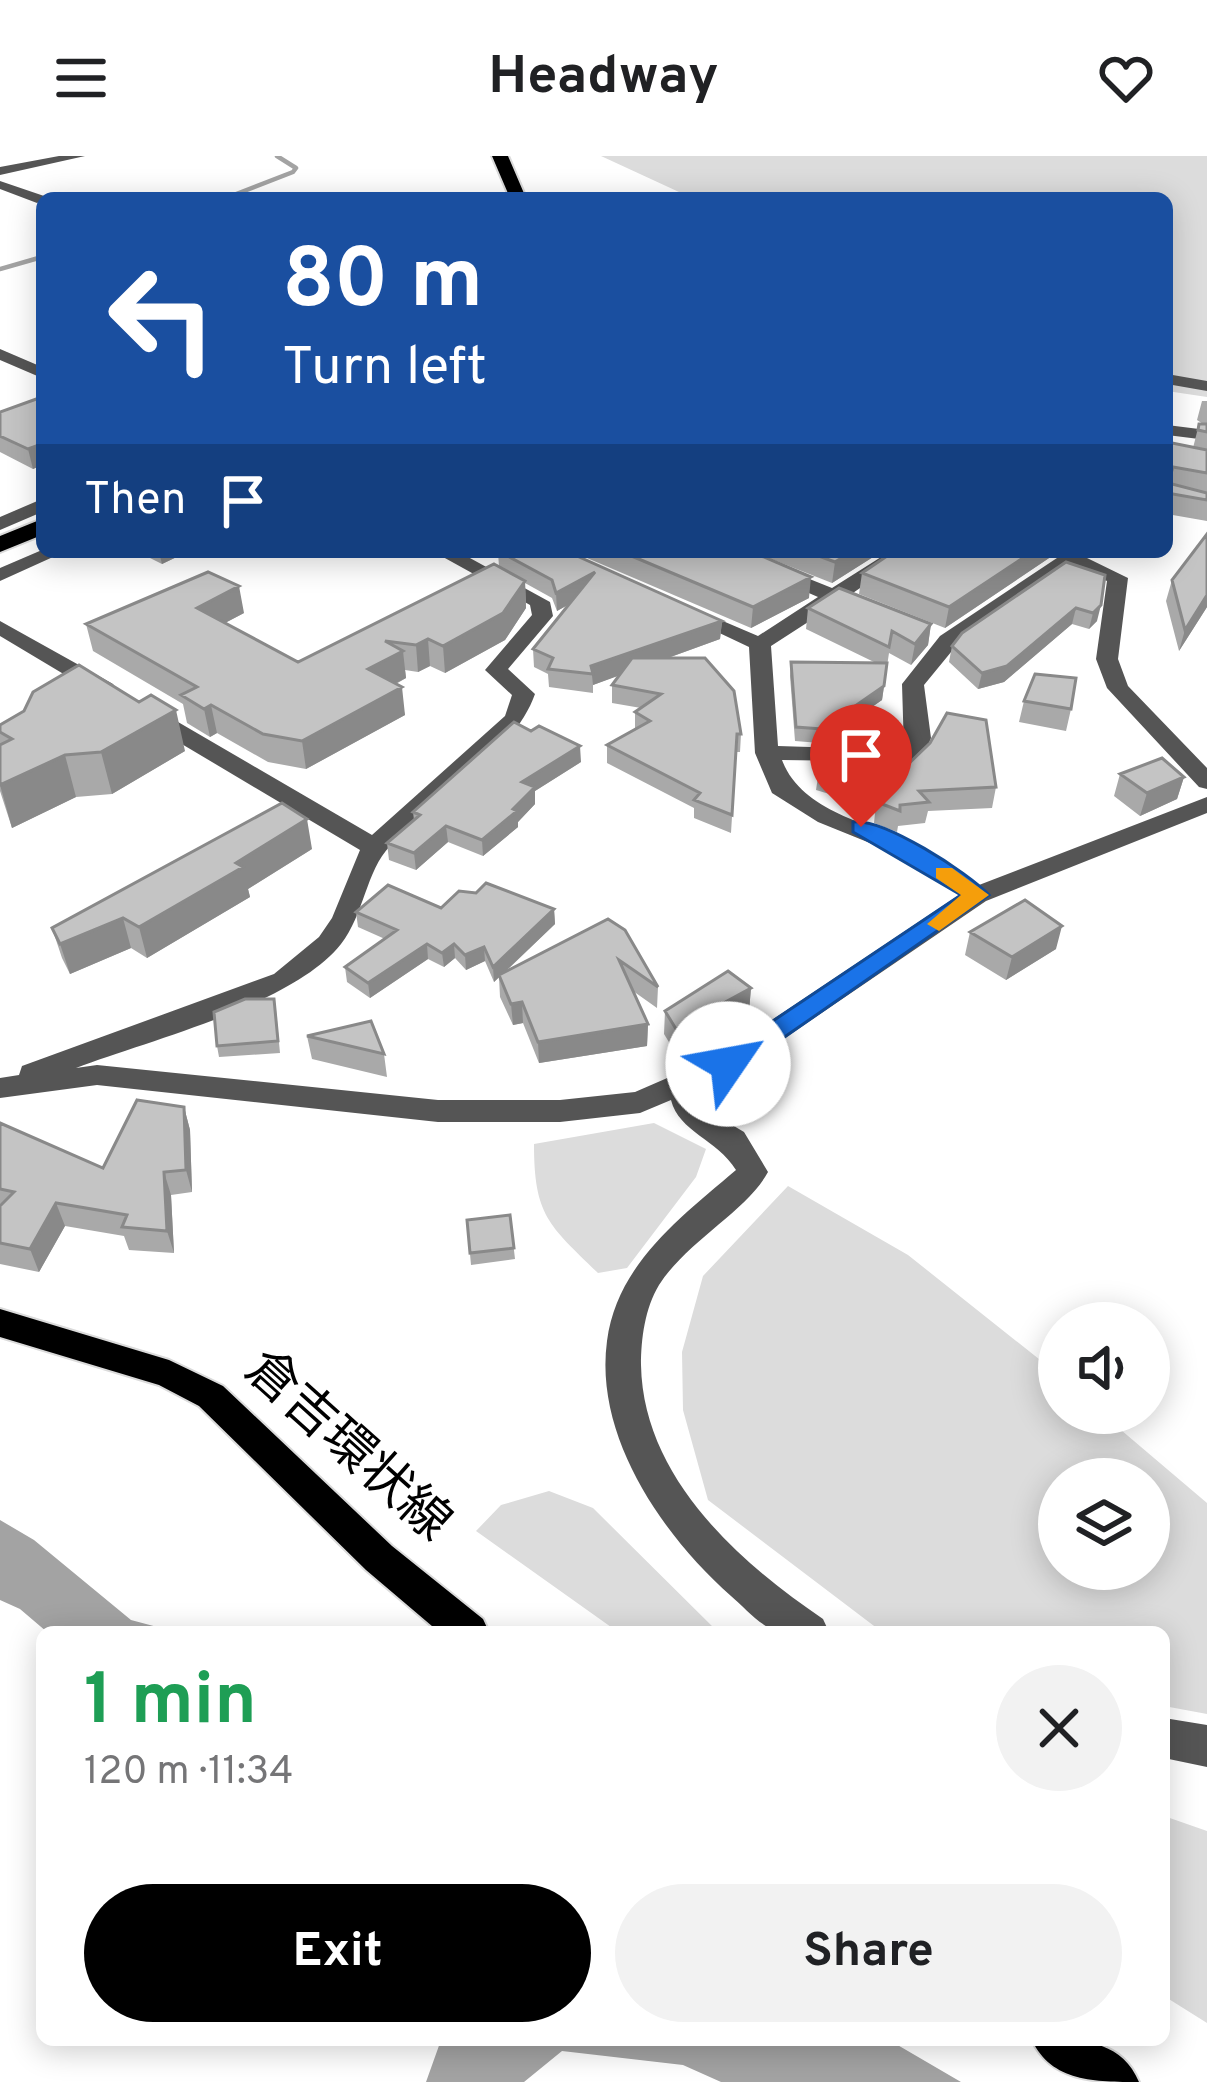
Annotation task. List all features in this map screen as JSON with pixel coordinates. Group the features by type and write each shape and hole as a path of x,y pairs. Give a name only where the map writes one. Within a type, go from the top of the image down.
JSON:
{"highway":[{"path":"500,156 515,192"},
{"path":"0,545 36,529"}],"main road":[{"name":"倉吉環状線","path":"0,1323 169,1374 211,1396 379,1558 462,1626"},
{"path":"1064,2046 1115,2082"}],"street":[{"path":"15,156 36,164"},
{"path":"0,171 79,156"},
{"path":"0,185 36,198"},
{"path":"0,354 36,370"},
{"path":"1173,369 1207,366"},
{"path":"1173,380 1207,386"},
{"path":"1173,431 1207,435"},
{"path":"0,524 36,509"},
{"path":"0,575 39,558"},
{"path":"3,1087 43,1066 284,980 328,943 345,920 374,847 515,719 524,694 496,670 543,616 540,602 456,558"},
{"path":"739,558 891,619"},
{"path":"760,644 893,558"},
{"path":"767,753 914,757 920,737 913,684 939,637 1070,558"},
{"path":"1081,558 1118,578 1107,659 1118,688 1207,782"},
{"path":"652,598 760,644"},
{"path":"0,627 374,847"},
{"path":"760,644 767,753 780,788 827,817 911,851 977,895"},
{"path":"3,1087 97,1075 438,1111 501,1112 640,1102 682,1088 821,1003 977,895 1207,804"},
{"path":"682,1088 689,1113 733,1140 753,1172 667,1251 640,1289 626,1324 623,1383 635,1433 680,1517 726,1572 801,1626"},
{"path":"1170,1739 1207,1746"}],"shaded area":[{"path":"601,156 1207,156 1207,397 1173,392 1173,192 679,192"},
{"path":"654,1123 706,1149 696,1177 627,1268 598,1273 556,1230 541,1204 534,1144"},
{"path":"788,1186 908,1255 1038,1358 1038,1434 1126,1434 1154,1458 1038,1458 1038,1590 1170,1590 1170,1472 1207,1503 1207,1714 1170,1707 1170,1626 874,1626 708,1500 683,1410 682,1352 703,1276"},
{"path":"549,1491 593,1508 712,1626 610,1626 476,1531 501,1505"},
{"path":"0,1520 34,1540 131,1620 154,1626 40,1626 0,1600"},
{"path":"1170,1818 1207,1831 1207,2023 1170,2000"},
{"path":"439,2046 899,2046 961,2082 721,2082 683,2065 562,2051 524,2082 426,2082"}],"building":[{"path":"36,399 36,446 28,449 0,436 0,412"},
{"path":"1173,443 1207,450 1207,473 1173,467"},
{"path":"1173,484 1207,493 1207,500 1173,494"},
{"path":"1207,534 1207,595 1185,630 1172,580"},
{"path":"511,558 581,558 722,621 591,666 593,674 548,669 553,658 533,649 595,572 556,593 552,580"},
{"path":"636,558 766,558 811,577 753,607"},
{"path":"884,558 1023,558 949,607 862,573"},
{"path":"1066,562 1105,575 1101,605 1093,613 1076,608 1007,666 982,673 952,646 962,633"},
{"path":"494,564 525,581 503,613 443,646 428,639 416,645 385,641 403,651 368,669 402,687 302,741 263,734 211,705 204,709 181,695 197,687 86,624 208,572 239,586 197,608 298,662"},
{"path":"839,588 931,624 915,644 892,631 889,647 808,608"},
{"path":"632,658 705,658 734,691 741,734 737,734 732,815 694,800 700,793 607,745 650,721 635,712 661,694 612,685"},
{"path":"791,662 887,663 884,686 822,729 796,727"},
{"path":"79,665 139,702 151,695 176,710 101,752 65,755 0,785 0,745 12,739 0,732 0,725 24,711 33,692"},
{"path":"1035,674 1076,678 1071,709 1024,701"},
{"path":"947,713 986,720 996,787 919,791 929,802 900,805 900,811 877,802 882,796 869,784 819,770 836,744 899,745 899,773 930,743"},
{"path":"858,719 897,722 897,734 849,733"},
{"path":"514,722 531,731 539,726 580,746 522,782 535,787 513,809 517,811 482,840 446,826 414,853 387,843 420,815 413,812"},
{"path":"1162,758 1184,777 1147,793 1120,774"},
{"path":"282,803 307,819 236,863 243,867 139,927 123,918 60,944 52,928"},
{"path":"486,883 554,909 493,967 484,947 465,955 454,944 442,953 427,944 368,983 345,967 397,930 356,912 388,885 441,908 459,891 476,893"},
{"path":"1025,900 1062,926 1012,957 970,932"},
{"path":"608,919 625,930 658,987 619,960 648,1024 538,1042 522,1002 511,1004 499,975"},
{"path":"728,971 751,988 676,1029 665,1011"},
{"path":"245,999 274,999 278,1041 217,1046 214,1012"},
{"path":"371,1021 384,1054 307,1036"},
{"path":"137,1100 184,1107 186,1170 164,1172 167,1231 122,1227 127,1215 56,1203 30,1249 0,1243 0,1206 14,1192 0,1189 0,1123 103,1168"},
{"path":"510,1215 514,1248 470,1253 467,1220"}],"waterway":[{"path":"241,192 293,172 296,168 277,156"},
{"path":"0,269 36,259"}],"slow traffic":[{"path":"939,924 977,895 944,873"}],"route":[{"path":"728,1064 977,895 911,851 861,827"}]}
